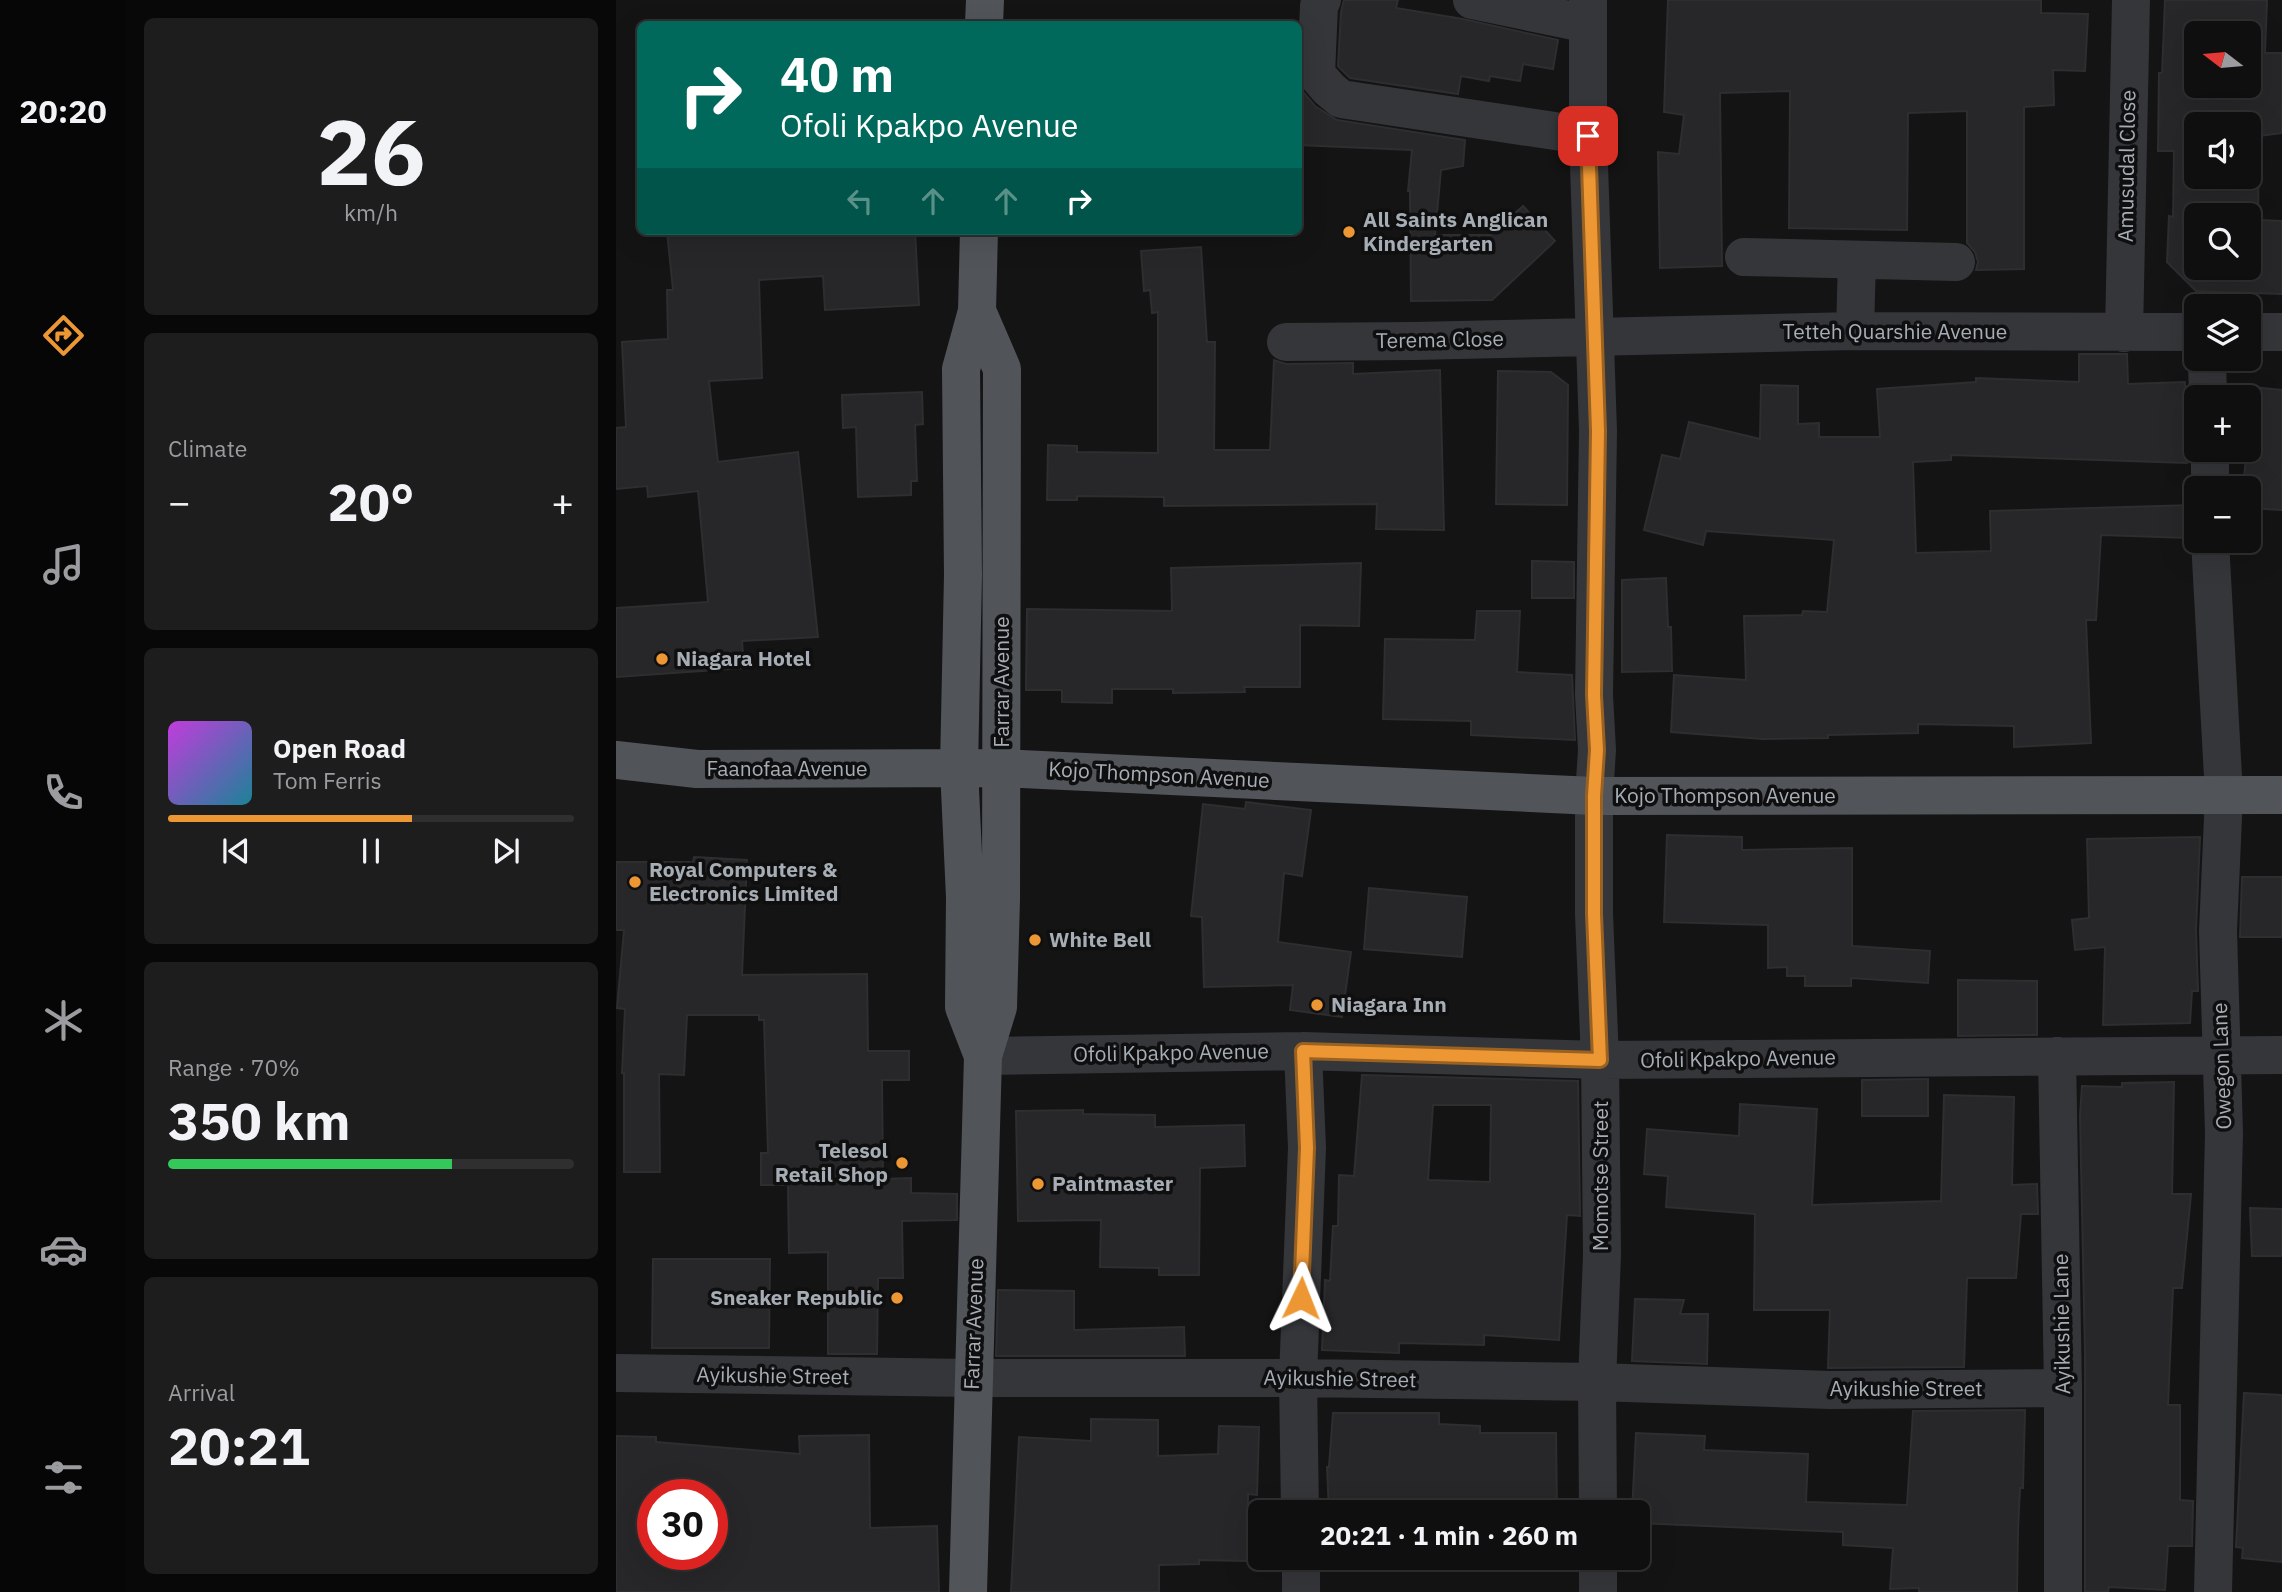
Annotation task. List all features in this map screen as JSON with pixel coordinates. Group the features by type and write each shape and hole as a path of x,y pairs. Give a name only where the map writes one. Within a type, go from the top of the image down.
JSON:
{"main road":[{"path":"985,0 985,21"},
{"name":"Farrar Avenue","path":"979,235 977,311 961,369 963,575 959,768 965,897 964,1007 983,1056"},
{"name":"Farrar Avenue","path":"968,1592 983,1056 998,1007 1002,768 1002,369 977,311"},
{"name":"Faanofaa Avenue","path":"616,760 697,769 959,768"},
{"name":"Kojo Thompson Avenue","path":"959,768 1594,796 2282,795"},
{"path":"616,788 697,769"}],"street":[{"path":"1322,0 1319,6 1316,74 1341,99 1588,136"},
{"path":"1472,0 1588,12"},
{"name":"Amusudal Close","path":"2124,333 2131,0"},
{"name":"Momotse Street","path":"1588,12 1588,136 1598,431 1594,695 1597,750 1594,796 1594,914 1600,1060 1601,1255 1597,1382 1598,1500"},
{"path":"1744,257 1956,262"},
{"path":"1855,331 1857,260"},
{"name":"Tetteh Quarshie Avenue","path":"1594,337 1855,331 2184,332"},
{"path":"2261,332 2282,332"},
{"name":"Terema Close","path":"1286,342 1594,337"},
{"name":"Owegon Lane","path":"2211,553 2224,795 2218,931 2224,1159 2213,1592"},
{"path":"1300,1500 1298,1378 1307,1148 1303,1051"},
{"name":"Ofoli Kpakpo Avenue","path":"983,1056 1303,1051 1600,1060 2282,1055"},
{"name":"Ayikushie Lane","path":"2057,1056 2063,1388 2063,1592"},
{"name":"Ayikushie Street","path":"616,1373 1597,1382 1830,1390 2063,1388"},
{"path":"1301,1570 1301,1592"},
{"path":"1598,1570 1598,1592"}],"building":[{"path":"1344,0 1398,0 1396,8 1463,19 1558,40 1553,69 1523,64 1520,81 1490,76 1489,81 1461,76 1458,94 1350,78 1338,66"},
{"path":"1668,0 2041,0 2041,13 2088,14 2085,71 2053,70 2054,105 2024,107 2024,269 1976,270 1978,262 1975,252 1967,243 1967,111 1908,113 1907,230 1789,228 1790,91 1720,93 1722,266 1660,268 1658,152 1679,154 1684,115 1664,112"},
{"path":"2165,0 2267,0 2265,53 2282,53 2282,133 2261,136 2261,112 2184,112 2184,189 2258,189 2258,203 2184,203 2184,279 2167,262 2169,216 2173,217 2174,151 2158,151 2159,73 2162,73"},
{"path":"1302,91 1315,106 1337,120 1465,140 1463,166 1441,170 1435,235 1491,235 1523,206 1555,241 1492,300 1411,301 1408,191 1412,150 1302,145"},
{"path":"2261,220 2282,221 2282,294 2196,291 2185,280 2261,280"},
{"path":"667,235 915,235 919,305 825,310 823,276 759,280 762,378 709,381 718,462 798,452 818,637 742,641 744,668 616,677 616,608 708,602 698,491 648,497 647,486 616,489 616,428 626,427 622,342 668,339 667,290 673,290"},
{"path":"1201,247 1207,342 1215,342 1214,450 1270,450 1274,360 1286,364 1353,363 1353,374 1440,370 1444,530 1376,529 1377,504 1164,506 1164,497 1077,496 1077,500 1047,500 1048,445 1077,446 1077,452 1158,453 1158,312 1152,313 1150,290 1144,291 1141,251"},
{"path":"2079,354 2127,354 2128,384 2185,382 2184,462 2187,463 1951,455 1951,460 1913,462 1916,553 1991,551 1990,511 2184,505 2184,538 2101,535 2096,620 2086,620 2091,743 2014,747 2014,726 1918,724 1918,733 1828,735 1828,738 1763,739 1671,732 1674,675 1746,680 1744,616 1802,615 1803,611 1827,612 1834,540 1706,531 1703,545 1644,530 1662,455 1680,459 1689,422 1760,439 1761,385 1798,386 1798,424 1819,423 1819,437 1880,437 1877,389 1976,382 1976,378 2079,382"},
{"path":"1498,371 1551,372 1568,385 1567,505 1496,504"},
{"path":"2261,388 2282,390 2282,510 2261,509 2261,476 2244,476 2246,462 2261,462"},
{"path":"922,392 923,424 915,425 917,481 911,481 911,495 858,497 856,427 843,428 842,395"},
{"path":"1532,561 1574,562 1574,598 1532,598"},
{"path":"1361,563 1359,626 1300,625 1300,687 1244,687 1245,692 1173,693 1173,689 1112,689 1112,703 1062,702 1062,690 1026,690 1027,609 1172,611 1171,568"},
{"path":"1666,578 1672,671 1622,672 1622,580"},
{"path":"1477,611 1520,611 1517,672 1572,675 1575,740 1471,735 1471,721 1383,719 1385,639 1475,640"},
{"path":"1246,802 1311,810 1302,876 1284,873 1278,942 1351,952 1342,1017 1290,1010 1293,985 1204,987 1202,917 1191,916 1203,804 1245,809"},
{"path":"1667,835 1742,837 1742,850 1852,848 1852,946 1930,951 1928,983 1851,978 1851,986 1805,986 1805,976 1787,976 1787,967 1768,968 1768,925 1664,922"},
{"path":"2200,837 2196,930 2198,991 2192,991 2190,1023 2103,1025 2105,947 2075,950 2072,920 2089,918 2087,839"},
{"path":"694,857 747,860 742,975 867,974 868,1051 909,1051 909,1080 882,1080 883,1179 911,1178 911,1193 957,1194 957,1220 902,1221 903,1278 878,1278 877,1354 828,1354 828,1252 789,1253 788,1185 761,1185 761,1153 768,1153 764,1020 759,1020 759,1015 687,1015 684,1075 659,1074 660,1172 624,1172 622,1073 625,1009 617,1008 624,930 616,930 616,862 693,862"},
{"path":"2242,877 2282,877 2282,937 2240,937"},
{"path":"1369,888 1467,897 1462,957 1364,949"},
{"path":"1958,980 2037,981 2037,1035 1958,1036"},
{"path":"1362,1075 1578,1081 1580,1216 1567,1215 1559,1340 1484,1335 1484,1345 1399,1343 1399,1353 1322,1350 1325,1280 1330,1281 1333,1226 1338,1226 1339,1175 1354,1176","holes":["1433,1105 1491,1105 1490,1182 1428,1180"]},
{"path":"1928,1079 1928,1116 1862,1116 1862,1080"},
{"path":"2174,1082 2172,1194 2191,1194 2182,1288 2173,1288 2168,1405 2180,1405 2180,1500 2193,1501 2192,1546 2168,1546 2165,1590 2109,1587 2108,1592 2085,1592 2085,1353 2080,1115 2082,1086 2122,1087 2122,1083"},
{"path":"1944,1095 2014,1097 2012,1185 2037,1184 2038,1214 2021,1214 2016,1278 1967,1278 1964,1367 1828,1368 1830,1310 1754,1310 1755,1214 1666,1207 1668,1176 1644,1174 1647,1129 1739,1136 1740,1104 1817,1109 1812,1205 1941,1201"},
{"path":"1083,1110 1083,1114 1155,1115 1155,1127 1244,1125 1245,1166 1200,1168 1199,1275 1159,1275 1159,1268 1100,1267 1101,1220 1018,1221 1016,1111"},
{"path":"2250,1208 2282,1209 2282,1256 2252,1256"},
{"path":"653,1259 770,1259 769,1348 652,1348"},
{"path":"998,1290 1074,1291 1074,1330 1184,1327 1185,1356 996,1356"},
{"path":"1635,1299 1684,1300 1680,1314 1708,1314 1707,1364 1632,1361"},
{"path":"2244,1393 2282,1395 2282,1562 2242,1558 2243,1548 2236,1547"},
{"path":"2025,1410 2017,1592 1919,1592 1919,1588 1890,1589 1893,1548 1843,1545 1843,1532 1650,1524 1650,1500 1633,1500 1636,1433 1705,1436 1704,1450 1808,1454 1806,1502 1907,1505 1913,1411"},
{"path":"1333,1413 1439,1413 1439,1424 1480,1426 1480,1433 1556,1433 1557,1500 1328,1500"},
{"path":"1091,1419 1158,1420 1158,1456 1218,1454 1219,1426 1259,1427 1257,1495 1248,1494 1247,1561 1199,1560 1199,1564 1159,1565 1159,1592 1011,1592 1019,1437 1091,1441"},
{"path":"869,1435 870,1528 937,1526 939,1592 616,1592 616,1436 656,1437 656,1442 800,1454 799,1436"}],"place":[{"name":"All Saints Anglican Kindergarten","path":"1349,232"},
{"name":"Niagara Hotel","path":"662,659"},
{"name":"Royal Computers & Electronics Limited","path":"635,882"},
{"name":"White Bell","path":"1035,940"},
{"name":"Niagara Inn","path":"1317,1005"},
{"name":"Telesol Retail Shop","path":"902,1163"},
{"name":"Paintmaster","path":"1038,1184"},
{"name":"Sneaker Republic","path":"897,1298"}],"route":[{"path":"1301,1298 1307,1148 1303,1051 1600,1060 1594,914 1598,431 1588,136"}]}
